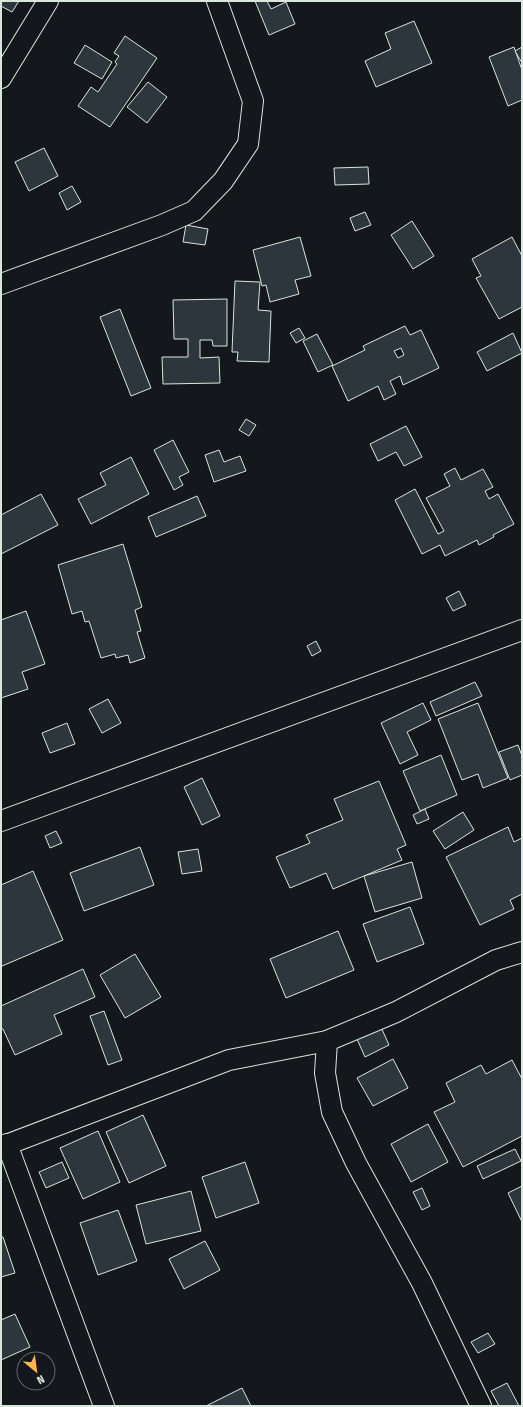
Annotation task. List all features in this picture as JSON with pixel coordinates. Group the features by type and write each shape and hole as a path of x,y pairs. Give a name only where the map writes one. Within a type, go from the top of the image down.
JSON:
{"street":[{"path":"1,78 48,1"},
{"path":"1,284 162,225 194,211 223,181 248,144 253,101 218,1"},
{"path":"1,821 520,635"},
{"path":"104,1406 4,1145 229,1060 327,1042 396,1012 496,960 522,952"},
{"path":"327,1042 325,1073 332,1112 356,1163 422,1283 482,1406"}],"building":[{"path":"1,1 19,1 12,12 1,6"},
{"path":"255,1 267,1 271,9 286,2 295,24 269,35"},
{"path":"414,21 432,63 376,87 365,61 391,49 385,33"},
{"path":"125,36 157,58 110,127 78,106 91,87 98,92 117,64 115,62 119,56 114,53"},
{"path":"85,45 112,62 102,79 74,63"},
{"path":"514,47 522,70 522,100 508,106 489,57"},
{"path":"522,47 522,63 515,51"},
{"path":"148,82 167,97 147,123 127,107"},
{"path":"44,148 58,176 29,191 15,162"},
{"path":"368,167 369,184 335,185 334,168"},
{"path":"72,186 81,202 67,210 59,193"},
{"path":"365,212 371,225 355,231 350,218"},
{"path":"412,221 434,256 413,269 391,235"},
{"path":"186,225 208,229 205,245 183,242"},
{"path":"300,237 311,276 295,280 299,294 270,302 266,285 262,286 253,250"},
{"path":"512,237 522,256 522,307 499,319 476,278 481,276 472,259"},
{"path":"235,281 260,282 258,310 271,311 269,362 237,361 238,352 232,352"},
{"path":"227,299 227,346 213,346 212,340 200,340 200,358 219,357 220,383 163,384 162,357 188,357 188,339 174,339 173,300"},
{"path":"120,309 151,388 131,396 100,317"},
{"path":"405,326 410,335 421,330 439,368 403,385 400,376 390,381 396,394 384,400 378,386 348,401 332,366 365,350 363,346","holes":["401,348 404,355 398,358 394,351"]},
{"path":"299,328 305,338 296,343 290,333"},
{"path":"513,333 522,353 487,371 477,352"},
{"path":"317,334 333,365 318,372 303,341"},
{"path":"246,419 256,425 249,436 239,430"},
{"path":"406,426 422,457 404,466 396,452 378,461 370,444"},
{"path":"173,440 189,472 179,477 183,485 174,490 154,450"},
{"path":"219,450 224,462 240,456 246,471 214,482 205,455"},
{"path":"131,457 149,494 91,524 78,499 106,485 100,473"},
{"path":"455,468 461,480 483,469 493,487 485,491 489,499 498,494 514,524 493,535 494,537 479,545 477,540 445,556 440,545 422,554 395,500 415,489 438,534 444,531 426,498 450,486 444,474"},
{"path":"41,494 58,525 1,554 1,515"},
{"path":"197,496 206,516 156,537 148,517"},
{"path":"123,544 142,607 135,610 141,631 137,632 145,658 130,663 128,655 116,658 115,654 101,658 89,621 85,622 82,611 72,614 58,565"},
{"path":"459,591 466,605 453,611 446,598"},
{"path":"26,611 45,664 22,672 28,689 1,698 1,620"},
{"path":"316,641 321,651 312,656 307,646"},
{"path":"475,682 482,696 436,716 430,702"},
{"path":"108,699 121,723 102,733 89,709"},
{"path":"423,703 431,720 407,732 418,755 400,764 381,723"},
{"path":"478,703 508,778 483,788 478,774 462,780 438,719"},
{"path":"67,723 75,744 50,753 42,733"},
{"path":"518,745 522,756 522,775 510,780 499,752"},
{"path":"441,755 457,795 420,811 403,771"},
{"path":"202,778 220,816 202,825 184,787"},
{"path":"379,781 406,845 397,849 402,860 333,889 326,873 290,888 276,857 310,843 306,835 343,820 334,799"},
{"path":"425,809 429,819 417,824 413,815"},
{"path":"463,812 474,830 445,849 433,831"},
{"path":"508,827 514,842 522,838 522,894 510,900 514,909 480,925 446,857"},
{"path":"56,831 62,843 50,848 45,836"},
{"path":"140,847 154,885 84,911 70,873"},
{"path":"198,849 202,871 182,874 178,852"},
{"path":"412,862 422,898 375,912 364,876"},
{"path":"33,871 63,940 2,966 1,885"},
{"path":"410,907 424,944 377,962 363,924"},
{"path":"338,931 354,970 286,998 270,959"},
{"path":"135,954 161,997 125,1018 100,975"},
{"path":"83,969 95,997 54,1015 62,1034 15,1055 3,1029 1,1029 1,1006"},
{"path":"104,1011 122,1060 108,1065 90,1016"},
{"path":"381,1027 389,1045 365,1057 357,1039"},
{"path":"393,1059 408,1088 373,1106 357,1078"},
{"path":"512,1060 522,1079 522,1136 463,1167 434,1112 455,1102 446,1083 481,1065 486,1074"},
{"path":"143,1115 166,1166 129,1183 106,1132"},
{"path":"428,1124 448,1162 411,1182 391,1144"},
{"path":"98,1131 120,1182 83,1199 60,1148"},
{"path":"515,1149 521,1161 483,1179 477,1166"},
{"path":"62,1162 69,1178 46,1188 39,1172"},
{"path":"245,1162 259,1203 216,1218 202,1177"},
{"path":"522,1186 522,1222 508,1193"},
{"path":"422,1188 430,1206 422,1210 413,1192"},
{"path":"191,1191 201,1231 146,1244 136,1205"},
{"path":"118,1210 137,1261 98,1275 80,1223"},
{"path":"1,1237 3,1237 15,1273 1,1277"},
{"path":"205,1241 220,1270 184,1289 169,1259"},
{"path":"15,1314 30,1347 21,1351 16,1351 16,1353 1,1360 1,1320"},
{"path":"488,1333 495,1344 478,1353 471,1342"},
{"path":"507,1383 519,1406 499,1406 491,1391"},
{"path":"242,1388 251,1406 206,1406"}]}
